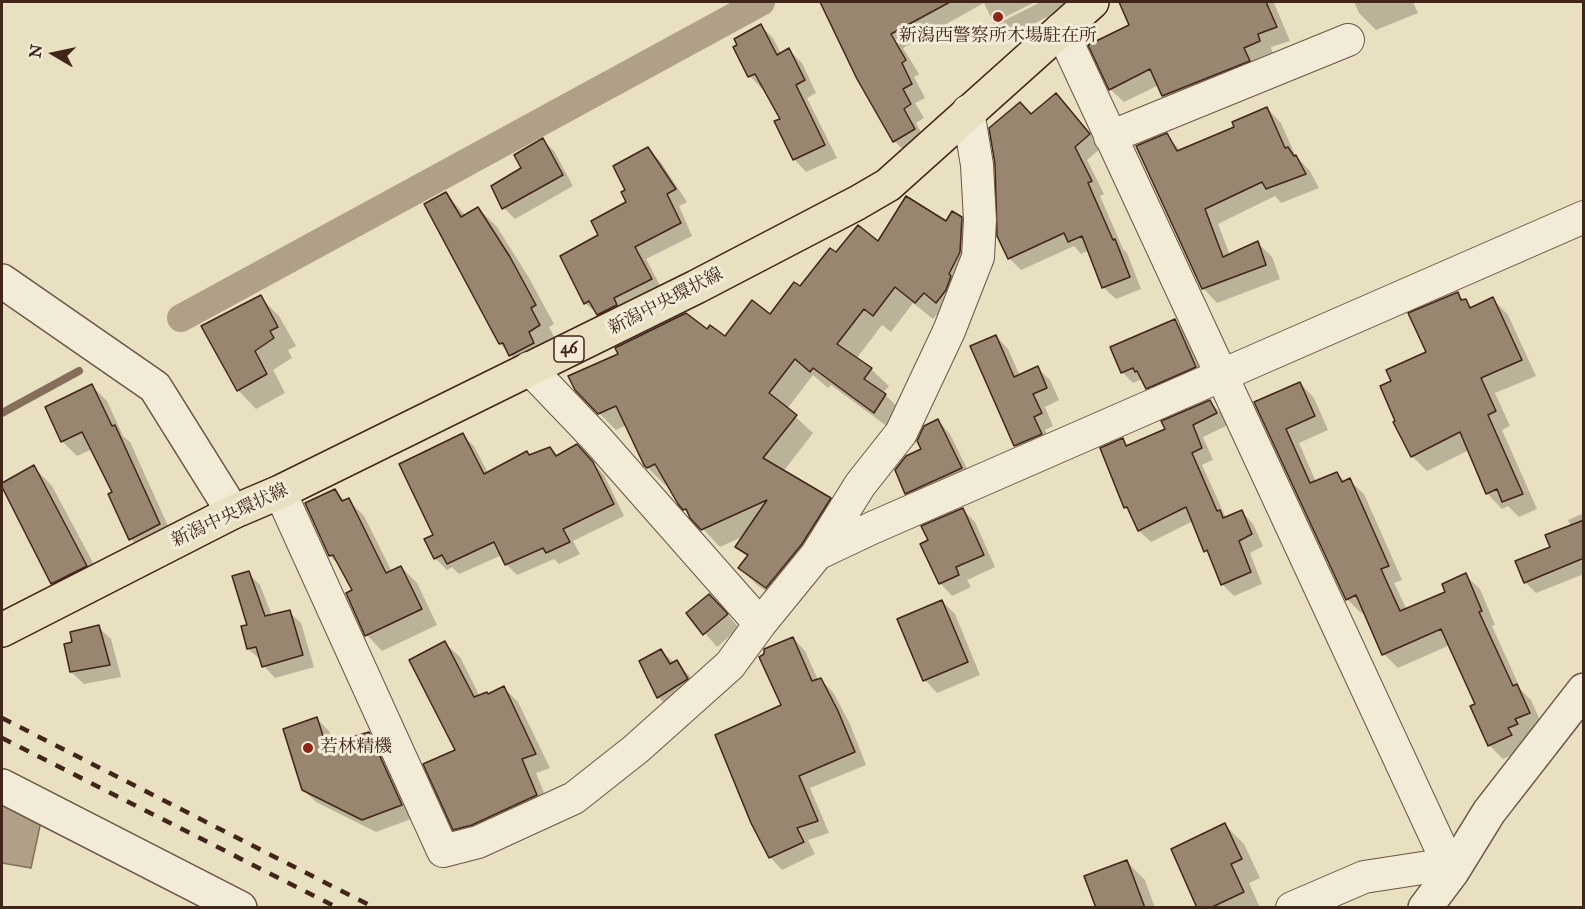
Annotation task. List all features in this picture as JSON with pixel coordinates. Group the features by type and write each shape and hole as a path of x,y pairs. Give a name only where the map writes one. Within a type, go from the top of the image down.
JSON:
{"main road":[{"name":"新潟中央環状線","path":"2,630 233,512 280,492 696,287 888,185 1092,2"}],"street":[{"path":"1060,30 1452,872"},
{"path":"1110,137 1348,40"},
{"path":"280,492 443,851 478,842 574,798 636,749 730,665 817,554 860,485 901,433 949,331 978,257 980,220 977,165 968,111"},
{"path":"817,554 893,518 1584,216"},
{"path":"2,281 155,387 233,512"},
{"path":"529,368 597,438 760,624"},
{"path":"1425,908 1452,872 1489,812 1584,690"},
{"path":"2,786 240,908"},
{"path":"1292,908 1364,877 1429,867 1452,872"}],"shaded area":[{"path":"2,801 41,821 31,868 2,863"}],"building":[{"path":"820,2 950,2 891,34 906,60 902,63 912,84 903,89 911,104 904,109 915,129 893,142 857,79"},
{"path":"1119,2 1266,2 1277,27 1258,34 1260,41 1244,48 1250,61 1162,96 1150,69 1109,90 1088,45 1129,25"},
{"path":"761,24 777,55 789,48 805,80 796,85 825,145 793,160 774,121 780,119 755,74 748,77 733,47 737,45 734,39"},
{"path":"1056,93 1090,134 1075,147 1092,181 1088,183 1113,240 1115,239 1130,277 1102,288 1082,236 1068,242 1064,233 1008,259 997,236 995,164 989,128 1020,102 1031,114"},
{"path":"1267,107 1285,148 1288,147 1294,156 1296,155 1306,174 1266,189 1262,182 1205,209 1223,257 1258,241 1266,265 1202,289 1136,146 1167,133 1177,151 1234,127 1232,122"},
{"path":"543,138 563,175 502,209 491,186 521,168 514,155"},
{"path":"648,147 676,189 667,194 681,223 635,247 652,279 614,298 617,305 597,315 589,301 584,304 560,256 598,235 591,221 626,202 621,192 625,190 613,166"},
{"path":"446,192 461,217 478,207 510,257 536,305 531,308 540,325 529,332 534,343 509,356 503,343 499,344 424,204"},
{"path":"906,196 946,221 952,211 962,217 960,252 949,274 951,276 946,290 936,303 924,293 915,303 895,287 873,316 864,309 837,344 872,368 864,379 886,394 874,413 813,368 810,372 795,359 769,393 797,415 763,458 831,498 802,544 766,588 738,568 748,555 735,547 767,500 701,530 690,518 686,509 683,510 678,504 655,464 647,468 644,465 616,406 598,414 575,390 568,376 618,354 615,348 686,313 707,329 710,325 725,336 752,300 770,314 794,282 800,286 830,248 836,252 858,225 878,241"},
{"path":"1458,292 1461,300 1466,299 1470,308 1493,297 1522,360 1481,378 1496,411 1488,415 1523,494 1502,502 1497,489 1486,494 1460,432 1411,457 1393,422 1395,421 1380,386 1391,381 1386,370 1426,352 1408,313"},
{"path":"261,295 278,327 270,331 274,338 255,351 267,374 237,391 201,326"},
{"path":"1175,319 1196,367 1146,389 1137,371 1135,372 1133,368 1121,373 1110,347"},
{"path":"996,335 1014,377 1038,366 1047,388 1033,394 1042,413 1034,417 1042,434 1014,446 970,346"},
{"path":"1300,382 1315,416 1286,429 1310,483 1337,472 1342,482 1350,478 1389,566 1381,569 1400,611 1445,592 1442,584 1466,573 1482,611 1479,612 1513,686 1517,684 1530,713 1515,719 1518,724 1508,728 1512,735 1488,746 1470,706 1475,704 1441,629 1382,655 1356,595 1346,600 1254,402"},
{"path":"92,384 112,426 115,425 160,524 129,540 108,494 112,492 82,432 61,442 45,407"},
{"path":"1210,400 1217,413 1193,425 1202,448 1192,453 1217,511 1220,510 1223,518 1242,510 1252,534 1239,541 1251,572 1221,585 1207,550 1204,552 1186,507 1138,531 1127,507 1124,508 1100,448 1123,438 1126,446 1165,429 1161,421"},
{"path":"938,419 962,468 905,494 895,470 906,456 921,449 917,441 924,426"},
{"path":"463,433 484,474 527,451 529,455 550,447 556,456 577,444 593,462 614,504 563,529 570,542 546,553 543,548 505,565 494,542 447,564 442,555 434,559 424,539 433,535 399,464"},
{"path":"34,465 87,566 51,584 2,487 2,483"},
{"path":"335,489 342,501 349,498 386,573 401,566 422,609 365,636 346,593 352,590 333,555 329,556 305,503"},
{"path":"963,508 984,555 956,567 959,575 939,584 920,544 928,540 921,526"},
{"path":"1584,520 1584,558 1524,583 1515,561 1550,547 1545,535"},
{"path":"249,571 265,616 290,610 303,655 262,667 256,647 247,649 241,626 247,625 232,576"},
{"path":"709,594 728,614 703,635 686,613"},
{"path":"942,600 968,662 923,681 897,619"},
{"path":"99,625 110,665 70,672 64,644 72,642 70,632"},
{"path":"793,637 812,681 821,678 855,752 799,776 818,821 797,828 804,842 769,858 751,823 715,735 781,705 759,657 764,654 764,649"},
{"path":"445,641 474,697 487,692 488,694 504,686 536,754 522,759 537,795 472,825 453,830 423,764 455,750 409,660"},
{"path":"661,649 670,664 677,660 688,679 657,698 639,661"},
{"path":"317,717 326,745 369,732 402,805 362,820 302,790 283,729"},
{"path":"1225,823 1242,859 1231,864 1244,892 1210,908 1197,908 1171,849"},
{"path":"1127,860 1145,908 1096,908 1084,876"}],"waterway":[{"path":"181,318 761,2"},
{"path":"2,413 79,371"}],"railway":[{"path":"2,718 375,908"},
{"path":"2,738 338,908"}],"place":[{"name":"新潟西警察所木場駐在所","path":"998,17"},
{"name":"若林精機","path":"308,748"}]}
